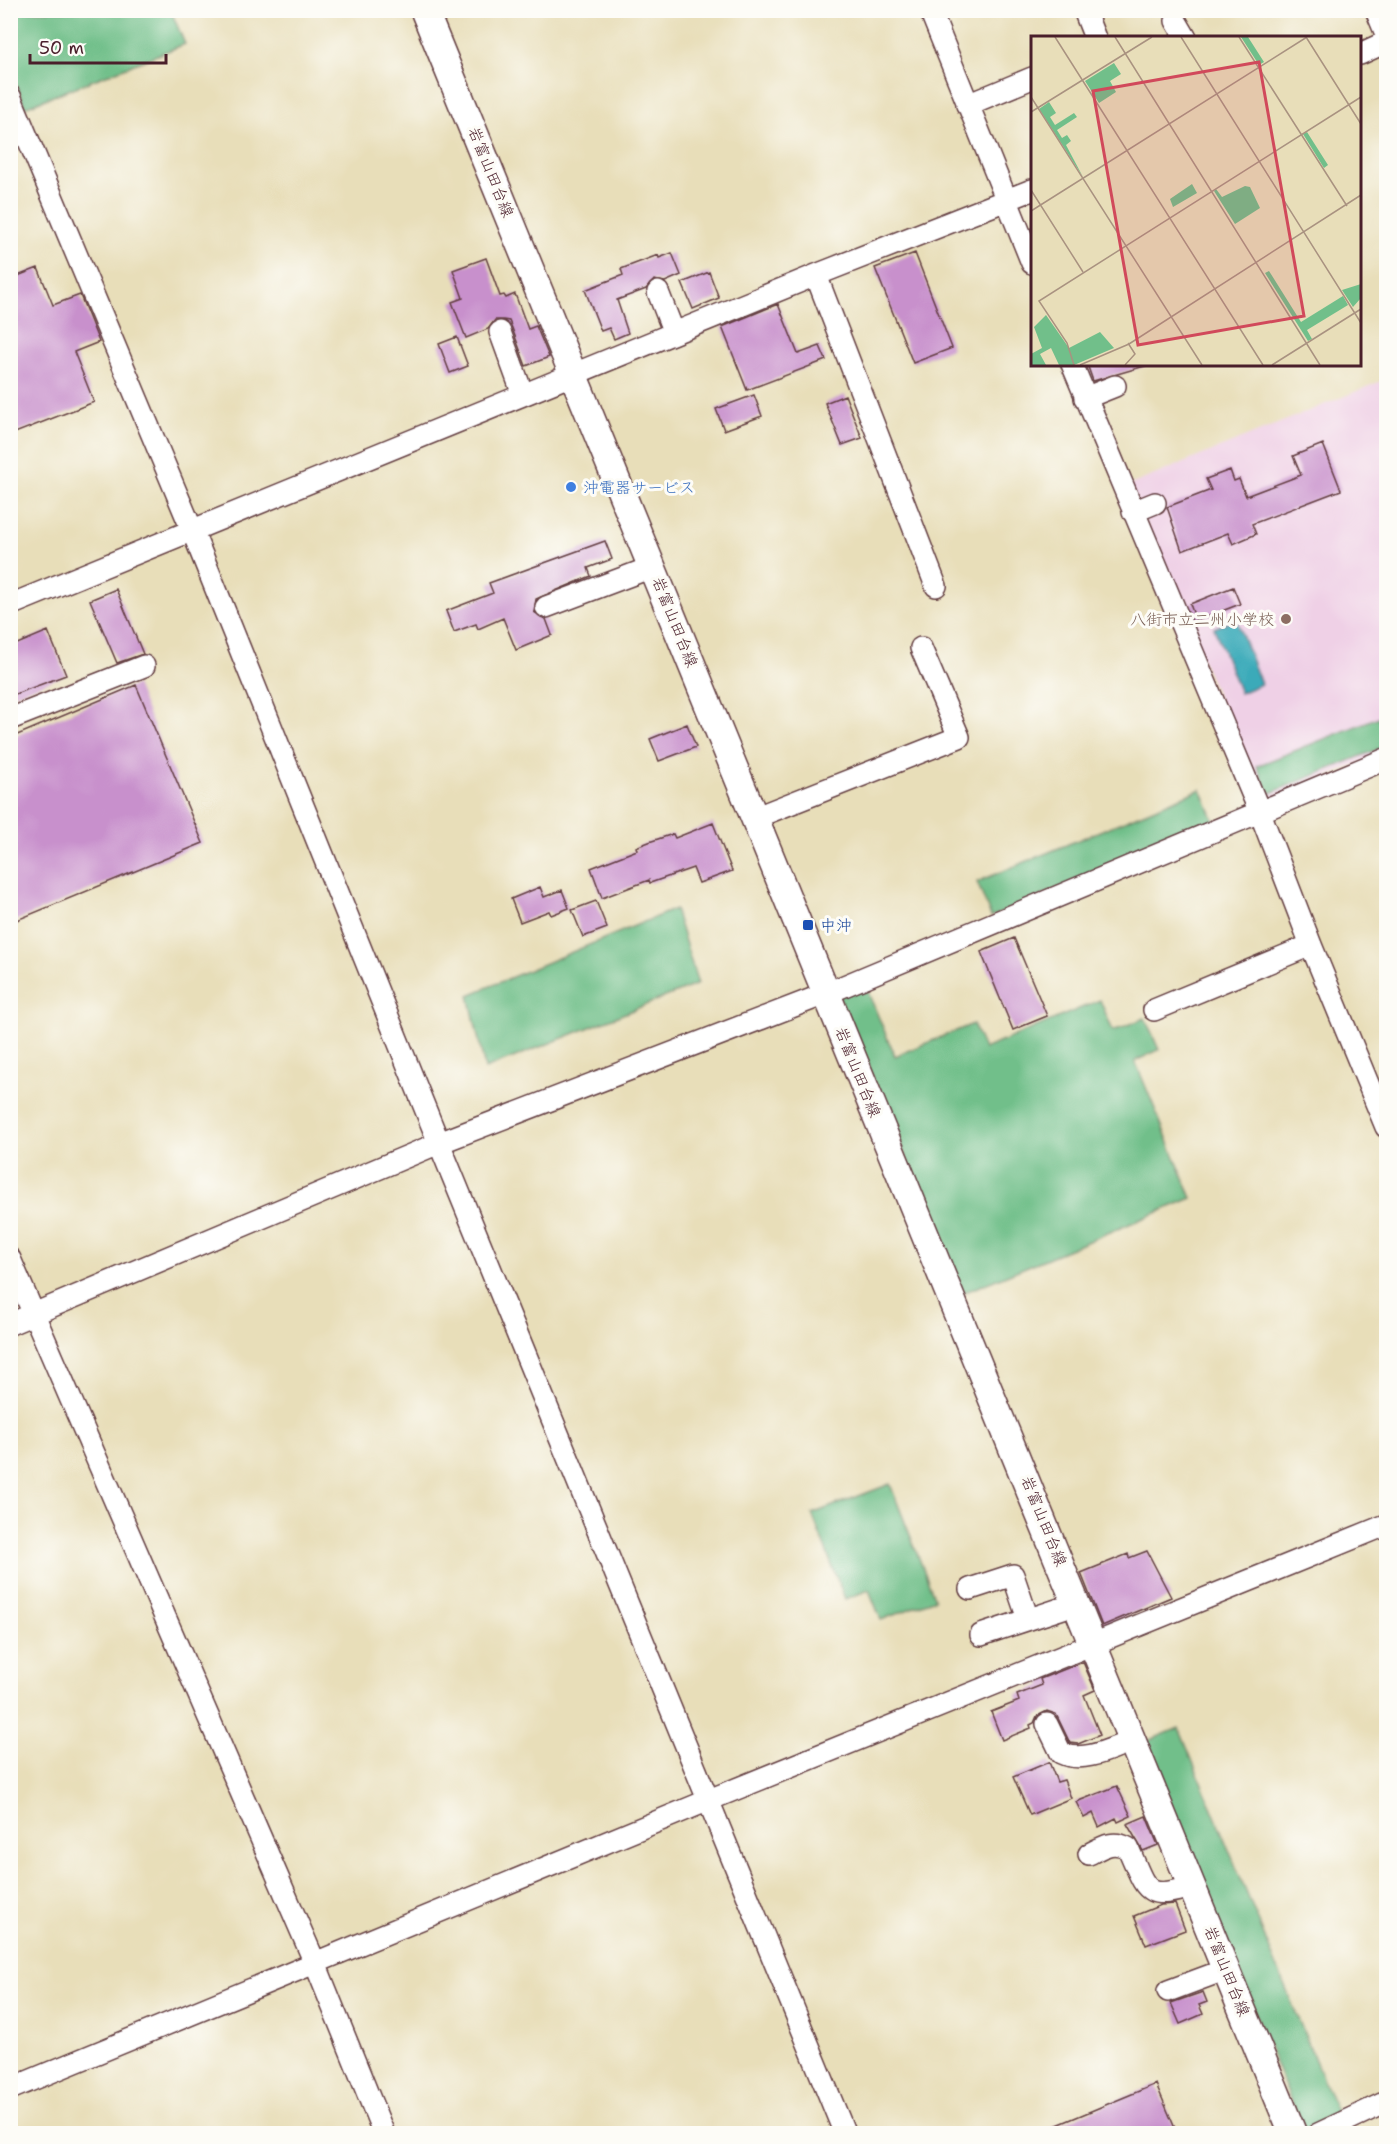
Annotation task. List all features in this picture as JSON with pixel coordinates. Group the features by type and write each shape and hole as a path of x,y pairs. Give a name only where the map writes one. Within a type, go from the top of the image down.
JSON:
{"main road":[{"name":"岩富山田台線","path":"424,10 1293,2133"}],"street":[{"path":"930,10 1031,260"},
{"path":"1084,10 1094,36"},
{"path":"1376,10 1386,34"},
{"path":"1361,53 1386,42"},
{"path":"967,105 1031,78"},
{"path":"10,96 192,530 439,1143 846,2133"},
{"path":"10,605 816,275 1031,190"},
{"path":"816,275 936,586"},
{"path":"658,292 674,333"},
{"path":"500,332 523,395"},
{"path":"1073,366 1259,810 1311,945 1386,1127"},
{"path":"1085,398 1115,386"},
{"path":"1134,512 1155,503"},
{"path":"546,607 652,567"},
{"path":"754,818 958,737 921,648"},
{"path":"10,719 144,666"},
{"path":"10,1324 439,1143 825,994 1259,810 1386,759"},
{"path":"1154,1010 1311,945"},
{"path":"10,1259 315,1964 384,2133"},
{"path":"10,2089 709,1800 1095,1646 1386,1525"},
{"path":"970,1589 1013,1575 1028,1619"},
{"path":"981,1635 1077,1603"},
{"path":"1047,1724 1061,1754 1069,1757 1087,1756 1134,1740"},
{"path":"1089,1854 1110,1843 1121,1844 1128,1848 1146,1888 1158,1894 1167,1894 1193,1886"},
{"path":"1168,1991 1227,1969"},
{"path":"1318,2133 1386,2102"}],"shaded area":[{"name":"八街市立二州小学校","path":"1386,379 1386,752 1262,804 1130,485"}],"green space":[{"path":"11,11 171,11 185,44 25,107 11,71"},
{"path":"1386,714 1386,746 1268,794 1257,766"},
{"path":"1201,789 1215,823 991,917 977,882"},
{"path":"675,909 698,984 485,1069 469,995"},
{"path":"865,985 895,1056 973,1024 984,1049 1100,1000 1113,1031 1145,1018 1159,1050 1135,1061 1192,1198 963,1293 838,996"},
{"path":"890,1484 935,1599 881,1620 869,1590 845,1599 812,1514"},
{"path":"1179,1728 1345,2133 1304,2133 1143,1743"}],"water":[{"path":"1236,619 1261,684 1240,693 1214,628"}],"building":[{"path":"672,253 681,275 665,282 654,280 646,289 617,300 628,333 614,339 609,328 601,331 585,290 623,275 621,269 658,255 659,258"},
{"path":"915,253 952,348 913,363 875,268"},
{"path":"486,258 500,296 504,295 506,298 515,294 528,329 536,326 549,357 526,366 509,321 495,320 488,329 466,338 452,302 463,298 453,270"},
{"path":"38,268 53,305 80,295 99,342 74,352 94,402 10,435 10,279"},
{"path":"709,272 719,298 693,309 682,283"},
{"path":"778,304 798,354 820,346 826,360 747,390 722,327"},
{"path":"457,337 468,366 450,373 439,344"},
{"path":"1088,366 1145,366 1093,381"},
{"path":"754,395 762,416 724,430 716,409"},
{"path":"845,395 862,438 842,445 825,403"},
{"path":"1323,444 1341,490 1252,524 1256,534 1233,544 1228,533 1182,551 1167,507 1211,490 1206,479 1230,470 1234,481 1239,479 1246,496 1301,475 1293,456"},
{"path":"605,541 612,559 588,568 591,576 536,599 534,612 546,619 552,635 516,650 503,618 478,629 476,624 454,632 446,611 493,593 489,583"},
{"path":"1233,587 1240,604 1196,621 1190,604"},
{"path":"116,589 143,654 117,663 90,600"},
{"path":"48,631 66,675 10,696 10,647"},
{"path":"136,685 203,843 10,923 10,738"},
{"path":"687,724 696,747 659,761 650,739"},
{"path":"713,823 732,871 699,883 693,868 650,883 649,880 602,898 591,868 637,850 636,847 649,842 673,834 675,838"},
{"path":"540,887 544,897 562,890 569,908 551,915 549,911 520,922 511,899"},
{"path":"596,901 607,928 583,937 572,910"},
{"path":"1014,938 1047,1016 1013,1030 981,952"},
{"path":"1147,1551 1171,1597 1102,1626 1081,1573 1128,1554 1129,1558"},
{"path":"1083,1662 1095,1690 1084,1695 1100,1735 1078,1744 1070,1743 1056,1714 1047,1711 1037,1716 1034,1723 1030,1725 1031,1728 1002,1740 991,1712 1019,1701 1017,1695 1042,1685 1040,1679"},
{"path":"1049,1762 1057,1782 1064,1780 1071,1798 1030,1815 1013,1777"},
{"path":"1117,1786 1131,1816 1118,1822 1116,1818 1099,1827 1093,1813 1084,1818 1076,1802"},
{"path":"1146,1816 1158,1845 1143,1851 1127,1824"},
{"path":"1175,1904 1185,1930 1146,1945 1134,1916 1161,1905"},
{"path":"1203,1992 1207,2002 1199,2005 1203,2014 1180,2024 1171,2003"},
{"path":"1156,2084 1177,2133 1038,2133"}],"place":[{"name":"沖電器サービス","path":"571,487"},
{"name":"八街市立二州小学校","path":"1286,619"},
{"name":"中沖","path":"808,925"}]}
